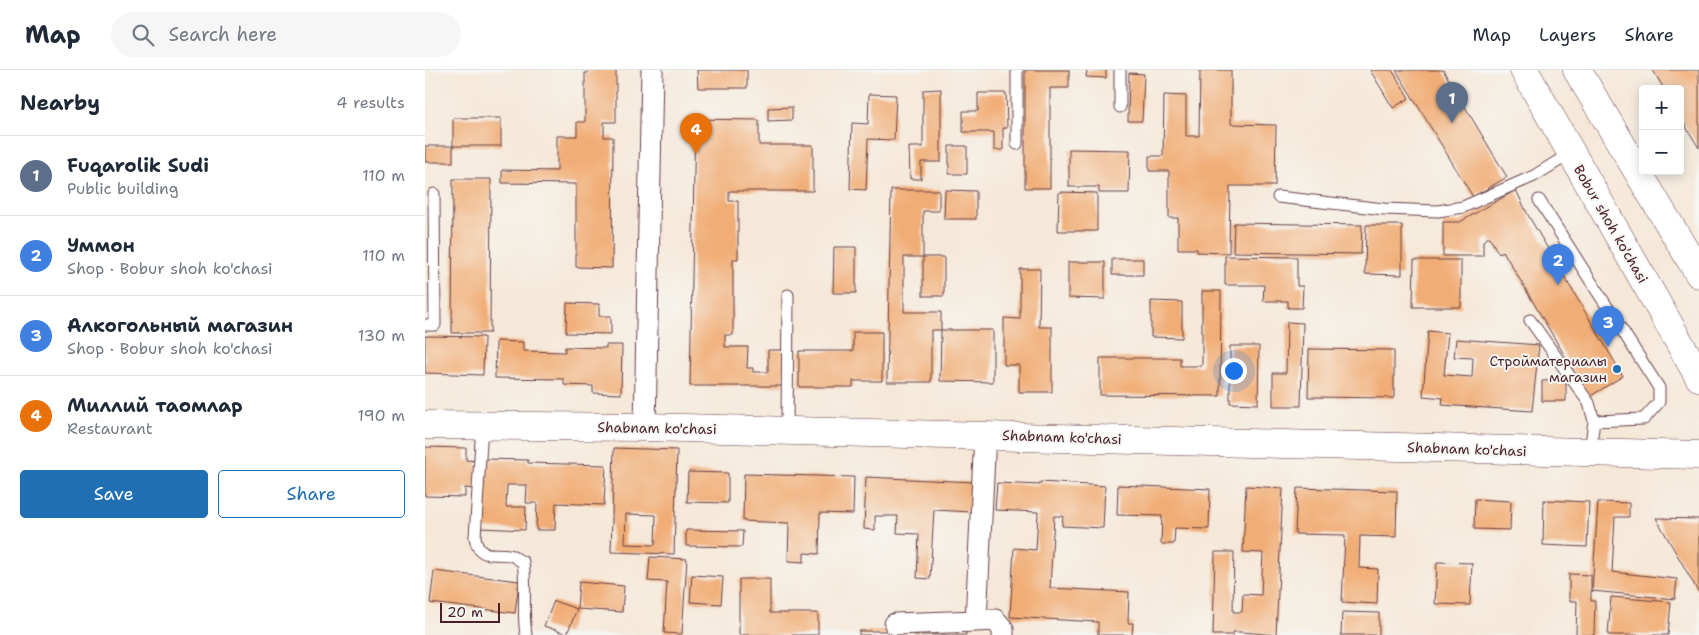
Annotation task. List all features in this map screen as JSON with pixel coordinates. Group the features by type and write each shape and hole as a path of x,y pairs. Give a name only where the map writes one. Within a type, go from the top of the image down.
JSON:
{"street":[{"path":"645,427 652,70"},
{"name":"Bobur shoh ko'chasi","path":"1524,70 1699,377"},
{"path":"1577,70 1699,274"},
{"name":"Shabnam ko'chasi","path":"425,426 787,430 1699,455"},
{"path":"977,621 985,435"},
{"path":"895,624 995,620 1003,629 1003,635"}],"lane":[{"path":"1017,70 1017,144"},
{"path":"1120,70 1120,106"},
{"path":"1278,197 1384,209 1438,211 1463,207 1534,176 1571,153"},
{"path":"425,325 435,325 434,194"},
{"path":"1539,200 1659,388 1659,402 1644,419 1594,421"},
{"path":"787,430 788,295"},
{"path":"1530,320 1589,403 1594,421 1590,452"},
{"path":"482,426 475,537 477,547 484,554 512,556 523,562 525,574 522,614 526,635"}],"building":[{"path":"588,70 616,70 616,122 604,122 604,137 613,137 612,268 576,267 576,184 502,183 502,170 557,171 557,136 577,136 577,122 585,122 585,73 588,73"},
{"path":"697,70 747,70 747,88 698,88"},
{"path":"1025,70 1069,70 1069,88 1050,88 1050,188 1025,188"},
{"path":"1087,70 1106,70 1106,78 1086,77"},
{"path":"1200,70 1231,70 1231,124 1276,125 1275,186 1230,186 1229,253 1197,252 1197,249 1178,249 1178,218 1169,218 1169,171 1149,171 1149,156 1163,156 1164,95 1186,96 1186,136 1199,136"},
{"path":"1370,70 1392,70 1409,98 1393,108"},
{"path":"1396,70 1443,70 1507,177 1473,197"},
{"path":"1653,70 1699,70 1699,148 1684,124 1684,85 1662,85"},
{"path":"1129,73 1144,74 1142,121 1128,121"},
{"path":"941,89 941,162 921,162 921,179 910,179 909,147 923,147 923,90"},
{"path":"978,93 1006,93 1007,128 1003,128 1003,150 994,150 994,132 963,132 963,111 978,111"},
{"path":"869,94 896,95 894,140 868,139 866,190 850,189 852,123 868,124"},
{"path":"792,107 792,120 768,121 768,108"},
{"path":"453,118 501,118 501,146 453,146"},
{"path":"695,119 759,120 759,145 813,145 813,191 729,191 729,201 738,201 738,259 733,259 733,335 725,335 725,347 748,347 747,368 753,368 753,372 768,372 768,350 784,350 784,386 690,386"},
{"path":"425,146 453,146 453,162 425,162"},
{"path":"949,146 967,146 967,174 949,174"},
{"path":"1069,149 1130,150 1129,193 1099,193 1099,187 1069,187"},
{"path":"453,179 491,179 490,333 452,333"},
{"path":"891,190 939,190 939,211 923,211 923,257 904,257 904,312 941,312 941,330 931,330 931,382 887,382"},
{"path":"945,190 976,191 976,219 944,219"},
{"path":"1516,190 1528,215 1623,376 1589,397 1503,251 1499,254 1489,237 1483,241 1483,256 1443,256 1443,222 1460,222"},
{"path":"1059,192 1097,193 1097,231 1058,231"},
{"path":"1234,223 1362,225 1361,254 1233,252"},
{"path":"1366,225 1402,225 1402,275 1365,274"},
{"path":"834,247 856,247 856,293 833,293"},
{"path":"1225,256 1297,257 1297,286 1303,286 1302,308 1288,308 1288,301 1263,301 1264,285 1225,285"},
{"path":"923,257 944,257 944,296 923,296"},
{"path":"1112,259 1143,259 1143,275 1112,275"},
{"path":"1414,260 1461,260 1461,307 1413,307"},
{"path":"1068,262 1105,262 1105,299 1068,298"},
{"path":"1020,269 1040,269 1039,327 1052,327 1052,392 1019,392 1019,365 1004,365 1004,318 1020,319"},
{"path":"1202,291 1221,291 1220,396 1100,395 1100,358 1180,358 1180,366 1202,366"},
{"path":"1151,301 1182,302 1182,338 1151,337"},
{"path":"567,303 599,304 599,316 611,316 611,334 566,333"},
{"path":"1287,322 1303,323 1301,406 1273,406 1273,373 1286,373"},
{"path":"941,330 993,330 993,382 940,381"},
{"path":"1428,331 1448,333 1444,375 1472,377 1473,358 1454,357 1456,339 1539,345 1532,411 1442,405 1443,398 1423,396"},
{"path":"853,332 882,332 882,381 853,381 853,387 799,387 799,351 853,351"},
{"path":"425,336 484,337 483,375 425,373"},
{"path":"496,341 523,342 523,351 565,352 565,347 606,348 606,345 622,345 621,394 593,393 593,386 564,385 564,379 495,378"},
{"path":"1230,346 1259,346 1258,404 1230,403"},
{"path":"1309,349 1394,350 1394,398 1308,397"},
{"path":"1566,380 1566,401 1542,401 1542,381"},
{"path":"425,447 466,448 466,460 478,461 477,489 465,488 465,497 425,496"},
{"path":"614,448 677,450 674,554 611,552","holes":["626,514 656,515 655,545 625,544"]},
{"path":"483,459 528,460 528,463 606,465 604,505 556,503 555,530 536,530 537,503 526,503 527,485 507,485 506,507 526,507 525,530 480,528"},
{"path":"688,472 728,473 728,503 687,502"},
{"path":"744,474 854,477 853,514 820,513 819,554 804,553 804,562 788,561 789,523 743,521"},
{"path":"866,477 974,482 972,512 934,510 930,579 917,578 919,534 897,533 898,516 875,516 875,530 864,529"},
{"path":"1040,482 1105,486 1103,528 1062,526 1063,516 1054,516 1050,588 1129,592 1128,623 1133,623 1132,635 1098,635 1098,622 1010,617 1014,548 1036,550 1038,512 995,510 997,483 1040,485"},
{"path":"1118,485 1210,489 1209,529 1175,528 1174,544 1161,544 1162,516 1117,515"},
{"path":"1246,486 1283,488 1276,635 1233,632 1233,635 1213,635 1215,552 1234,552 1233,612 1242,612 1243,594 1261,595 1263,553 1243,552"},
{"path":"1297,488 1397,491 1396,537 1360,536 1359,568 1378,569 1377,604 1342,602 1345,535 1295,534"},
{"path":"1475,499 1511,501 1510,530 1474,529"},
{"path":"1544,500 1589,502 1587,547 1543,545"},
{"path":"1598,502 1629,503 1629,517 1615,517 1612,572 1677,579 1675,599 1592,591"},
{"path":"1656,518 1699,519 1699,593"},
{"path":"686,530 743,531 742,547 686,546"},
{"path":"650,557 687,559 682,634 664,633 667,582 648,581"},
{"path":"1437,562 1472,563 1470,605 1435,604"},
{"path":"434,571 519,581 515,613 430,603"},
{"path":"1569,574 1591,575 1591,601 1595,601 1594,635 1576,635 1577,601 1569,601"},
{"path":"692,575 723,577 721,604 690,602"},
{"path":"739,579 770,579 770,613 818,613 818,635 739,635"},
{"path":"579,582 624,586 622,612 577,609"},
{"path":"1611,597 1671,602 1668,635 1608,635"},
{"path":"554,601 577,609 567,634 544,626"},
{"path":"1342,612 1379,613 1379,635 1341,635"},
{"path":"859,631 900,631 900,635 859,635"},
{"path":"966,632 966,635 914,635 914,633"}],"place":[{"name":"Fuqarolik Sudi","path":"1452,123"},
{"name":"Миллий таомлар","path":"696,154"},
{"name":"Уммон","path":"1558,285"},
{"name":"Алкогольный магазин","path":"1608,347"},
{"name":"Стройматериалы магазин","path":"1617,369"}]}
